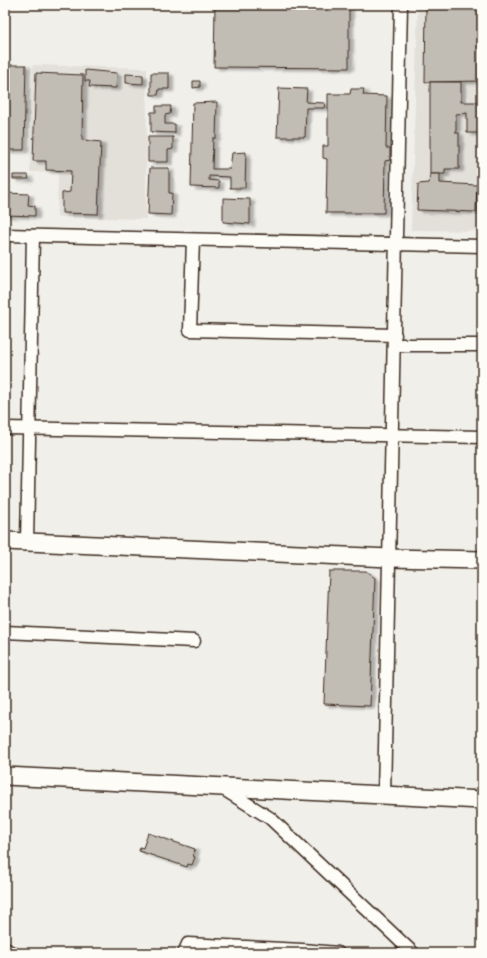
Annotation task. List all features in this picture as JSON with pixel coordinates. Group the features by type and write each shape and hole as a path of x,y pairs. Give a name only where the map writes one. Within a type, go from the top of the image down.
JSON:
{"street":[{"path":"384,795 393,435 401,5"},
{"path":"5,235 482,246"},
{"path":"27,542 33,236"},
{"path":"193,240 190,330 482,345"},
{"path":"5,428 482,437"},
{"path":"5,541 390,558 482,560"},
{"path":"5,632 194,641"},
{"path":"5,776 482,800"},
{"path":"219,787 270,818 413,953"},
{"path":"184,953 188,944 338,953"},
{"path":"5,949 12,953"}],"shaded area":[{"path":"418,5 482,5 482,231 411,230"},
{"path":"33,65 147,68 146,219 57,217 58,173 30,172"}],"building":[{"path":"215,5 349,5 349,68 214,67"},
{"path":"426,5 482,5 482,81 425,82"},
{"path":"5,65 26,65 24,150 5,150"},
{"path":"85,70 117,73 116,88 89,87 90,81 85,81"},
{"path":"36,73 83,75 82,140 101,142 98,214 62,213 62,193 70,192 71,171 46,170 46,161 33,161"},
{"path":"151,73 169,73 169,89 159,89 158,95 151,95"},
{"path":"126,74 143,75 143,84 126,83"},
{"path":"193,81 200,81 200,87 193,88"},
{"path":"430,82 461,82 461,102 482,102 482,133 467,133 467,113 456,114 456,133 459,133 459,169 445,169 445,174 430,174"},
{"path":"279,88 307,89 306,102 325,103 324,108 306,108 305,137 277,137"},
{"path":"351,89 364,89 363,95 387,96 386,148 390,148 390,160 385,161 384,213 326,213 327,159 323,158 323,146 328,146 328,94 350,94"},
{"path":"217,102 216,138 213,138 212,169 230,169 232,153 246,152 245,188 230,188 230,177 209,176 209,180 219,181 219,188 191,187 193,103"},
{"path":"156,106 171,106 170,114 165,115 165,124 175,124 175,133 151,132 151,112 156,112"},
{"path":"148,137 173,137 173,149 168,150 168,162 148,162"},
{"path":"150,168 169,168 169,193 172,193 171,215 148,214"},
{"path":"430,174 440,174 440,183 477,185 476,212 417,210 418,184 429,183"},
{"path":"13,175 28,175 29,179 13,179"},
{"path":"5,193 29,194 28,205 35,206 35,216 5,215"},
{"path":"223,198 250,199 250,224 223,222"},
{"path":"329,571 366,571 375,578 370,706 324,704"},
{"path":"148,833 195,849 193,856 195,857 192,865 188,864 187,867 139,851 140,847 143,848"}]}
